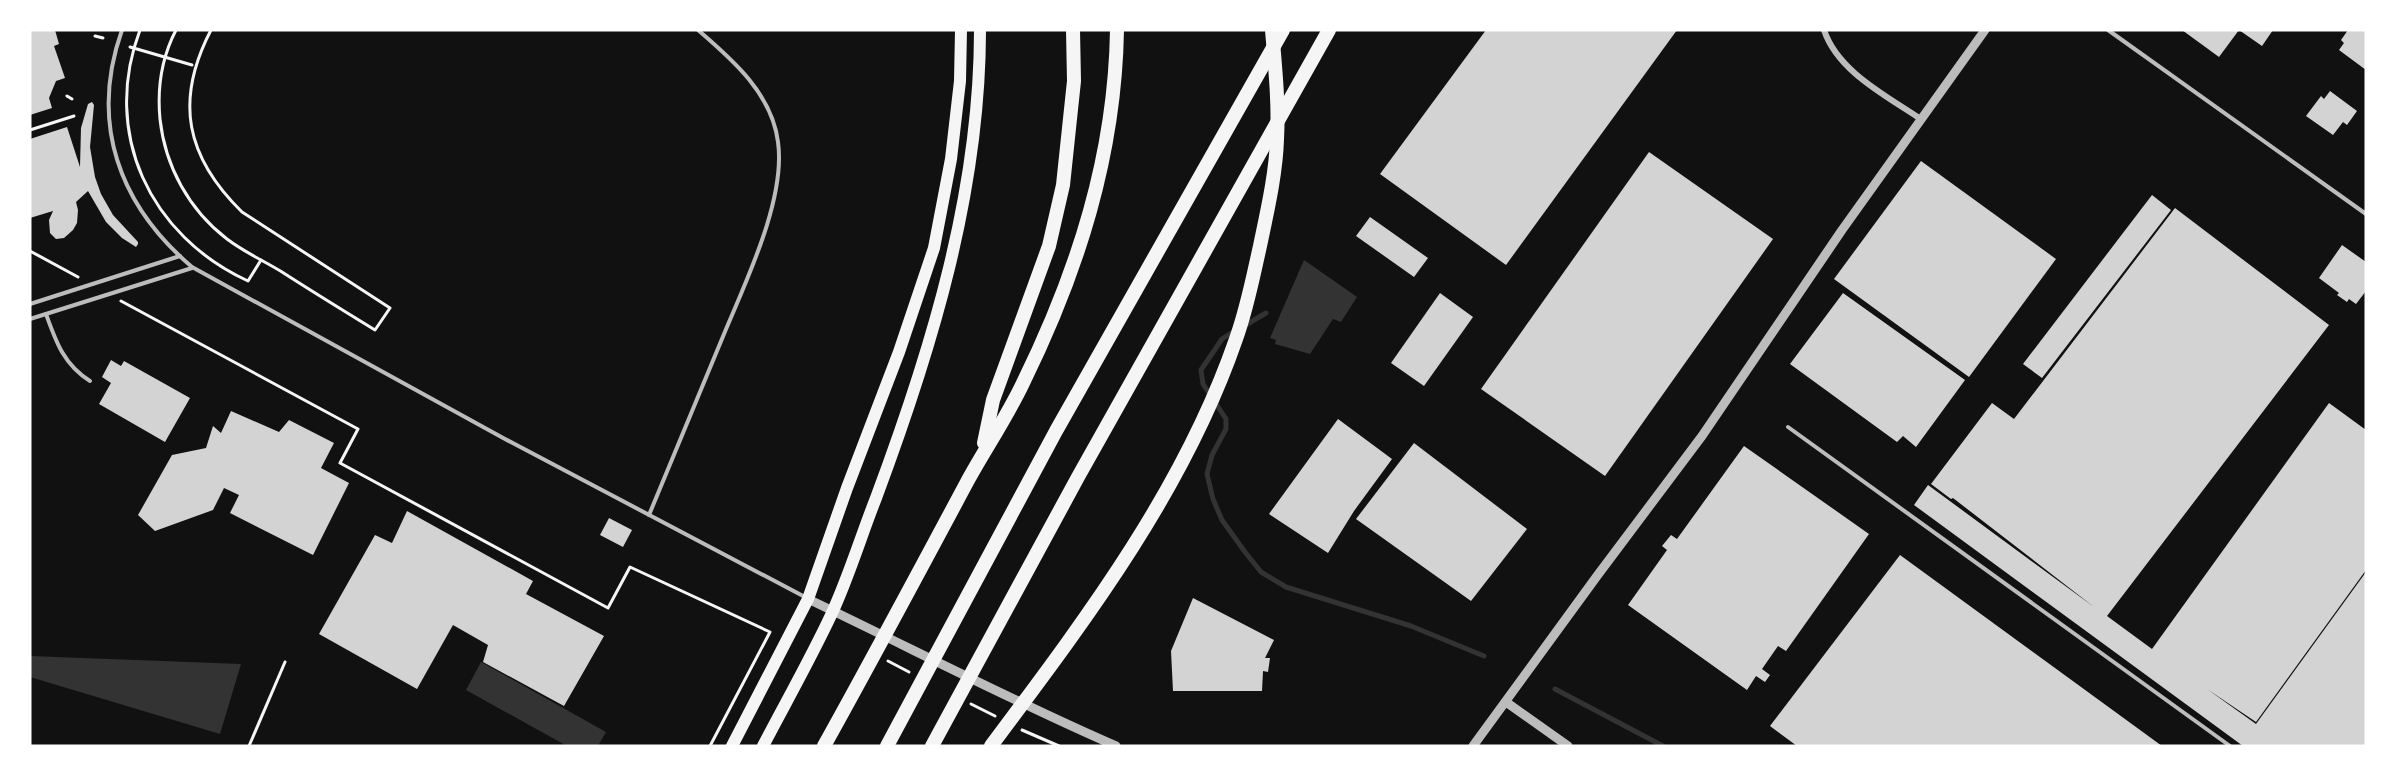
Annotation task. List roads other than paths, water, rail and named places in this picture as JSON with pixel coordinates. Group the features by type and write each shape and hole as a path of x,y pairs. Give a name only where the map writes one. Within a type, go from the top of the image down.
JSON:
{"highway":[{"path":"982,454 993,400 1049,246 1063,185 1074,81 1073,30"},
{"path":"824,746 982,454 1023,385 1050,323 1092,207 1107,143 1116,78 1117,30"},
{"path":"991,746 1084,620 1159,505 1201,423 1236,339 1248,300 1267,213 1277,140 1276,72 1272,30"},
{"path":"887,746 1062,421 1283,30"},
{"path":"932,746 1083,467 1329,30"},
{"path":"1298,83 1338,30"}],"main road":[{"path":"732,746 808,599 899,352 934,248 951,159 960,81 961,30"},
{"path":"764,746 833,611 920,371 944,288 967,183 980,74 980,30"}],"street":[{"path":"1824,30 1829,45 1839,58 1872,86 1922,120"},
{"path":"1473,746 1702,436 1842,230 1985,30"},
{"path":"808,599 868,626 1042,714 1116,746"},
{"path":"1506,702 1568,746"}],"lane":[{"path":"122,30 113,59 109,88 109,117 113,146 122,176 137,205 157,232 192,267 808,599"},
{"path":"649,515 742,289 772,206 779,174 778,142 763,97 730,58 698,30"},
{"path":"2108,30 2366,214"},
{"path":"30,304 180,256"},
{"path":"30,319 192,267"},
{"path":"46,314 63,356 75,370 90,381"},
{"path":"1788,427 2230,746"}],"waterway":[{"path":"1244,326 1266,313"},
{"path":"1236,330 1222,339 1201,370 1203,384 1226,419 1226,429 1212,455 1207,474 1213,499 1222,520 1245,552 1261,572 1286,587 1411,626 1484,656"},
{"path":"1555,689 1663,746"}]}
